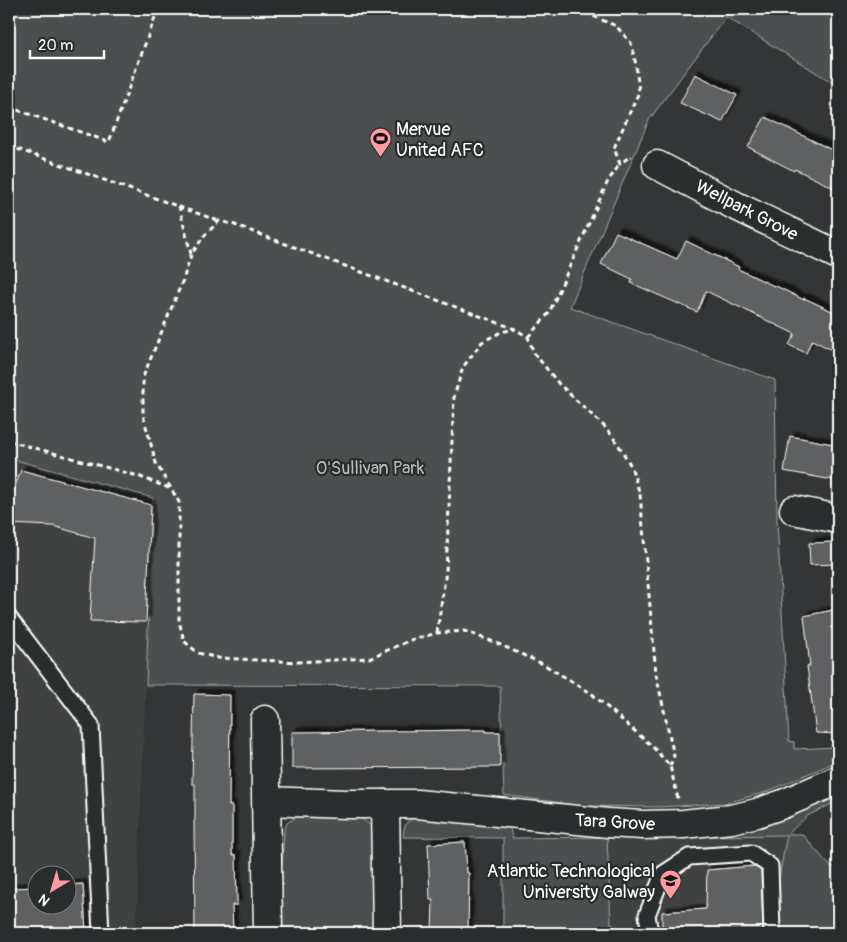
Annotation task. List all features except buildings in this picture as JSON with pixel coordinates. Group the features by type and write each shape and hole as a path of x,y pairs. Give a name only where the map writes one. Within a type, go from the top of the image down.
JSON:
{"street":[{"name":"Wellpark Grove","path":"657,164 736,206 838,255"},
{"path":"794,510 838,519"},
{"path":"265,720 268,933"},
{"name":"Tara Grove","path":"267,801 445,806 608,823 643,825 682,824 731,819 757,813 838,780"},
{"path":"385,804 387,933"}],"lane":[{"path":"9,618 91,725 101,933"},
{"path":"650,933 647,915 663,874 689,856 751,853 770,866 772,933"}],"path":[{"path":"9,107 109,142 158,9"},
{"path":"577,9 616,26 631,43 639,92 614,148 620,164"},
{"path":"9,146 232,224 515,329 528,337 534,353 559,384 606,428 631,466 640,494 656,674 674,756 670,766"},
{"path":"528,337 549,313 608,181 620,164 629,157 646,158 657,164"},
{"path":"179,206 191,255"},
{"path":"219,221 203,237 191,255 183,280 143,377 143,415 156,463 179,502 179,621 184,640 198,653 218,658 298,662 370,658 411,640 437,633 464,631 494,642 542,664 591,693 652,746 670,766 678,794 682,824"},
{"path":"437,633 446,571 454,397 463,367 482,342 501,332 515,329"},
{"path":"9,441 138,476 170,489"}],"shaded area":[{"path":"9,458 153,498 136,933 9,933"},
{"name":"Atlantic Technological University Galway","path":"802,834 830,866 838,868 838,933 503,933 503,838"}],"green space":[{"name":"O'Sullivan Park","path":"9,9 838,9 838,86 726,17 649,120 570,307 775,380 777,520 789,741 794,742 794,749 838,747 838,761 766,792 726,803 659,807 583,806 504,795 500,686 146,685 153,498 9,458"},
{"path":"838,794 838,801 807,816 788,834 802,834 830,866 838,868 838,923 828,933 776,933 777,888 787,835 705,836"},
{"path":"334,813 352,815 362,819 374,831 377,933 283,933 282,869 284,830 287,823 296,817"},
{"path":"417,817 510,828 512,838 607,837 611,924 629,933 503,933 503,838 403,837 406,824"}],"place":[{"name":"Mervue United AFC","path":"380,158"},
{"name":"Atlantic Technological University Galway","path":"671,900"}]}
